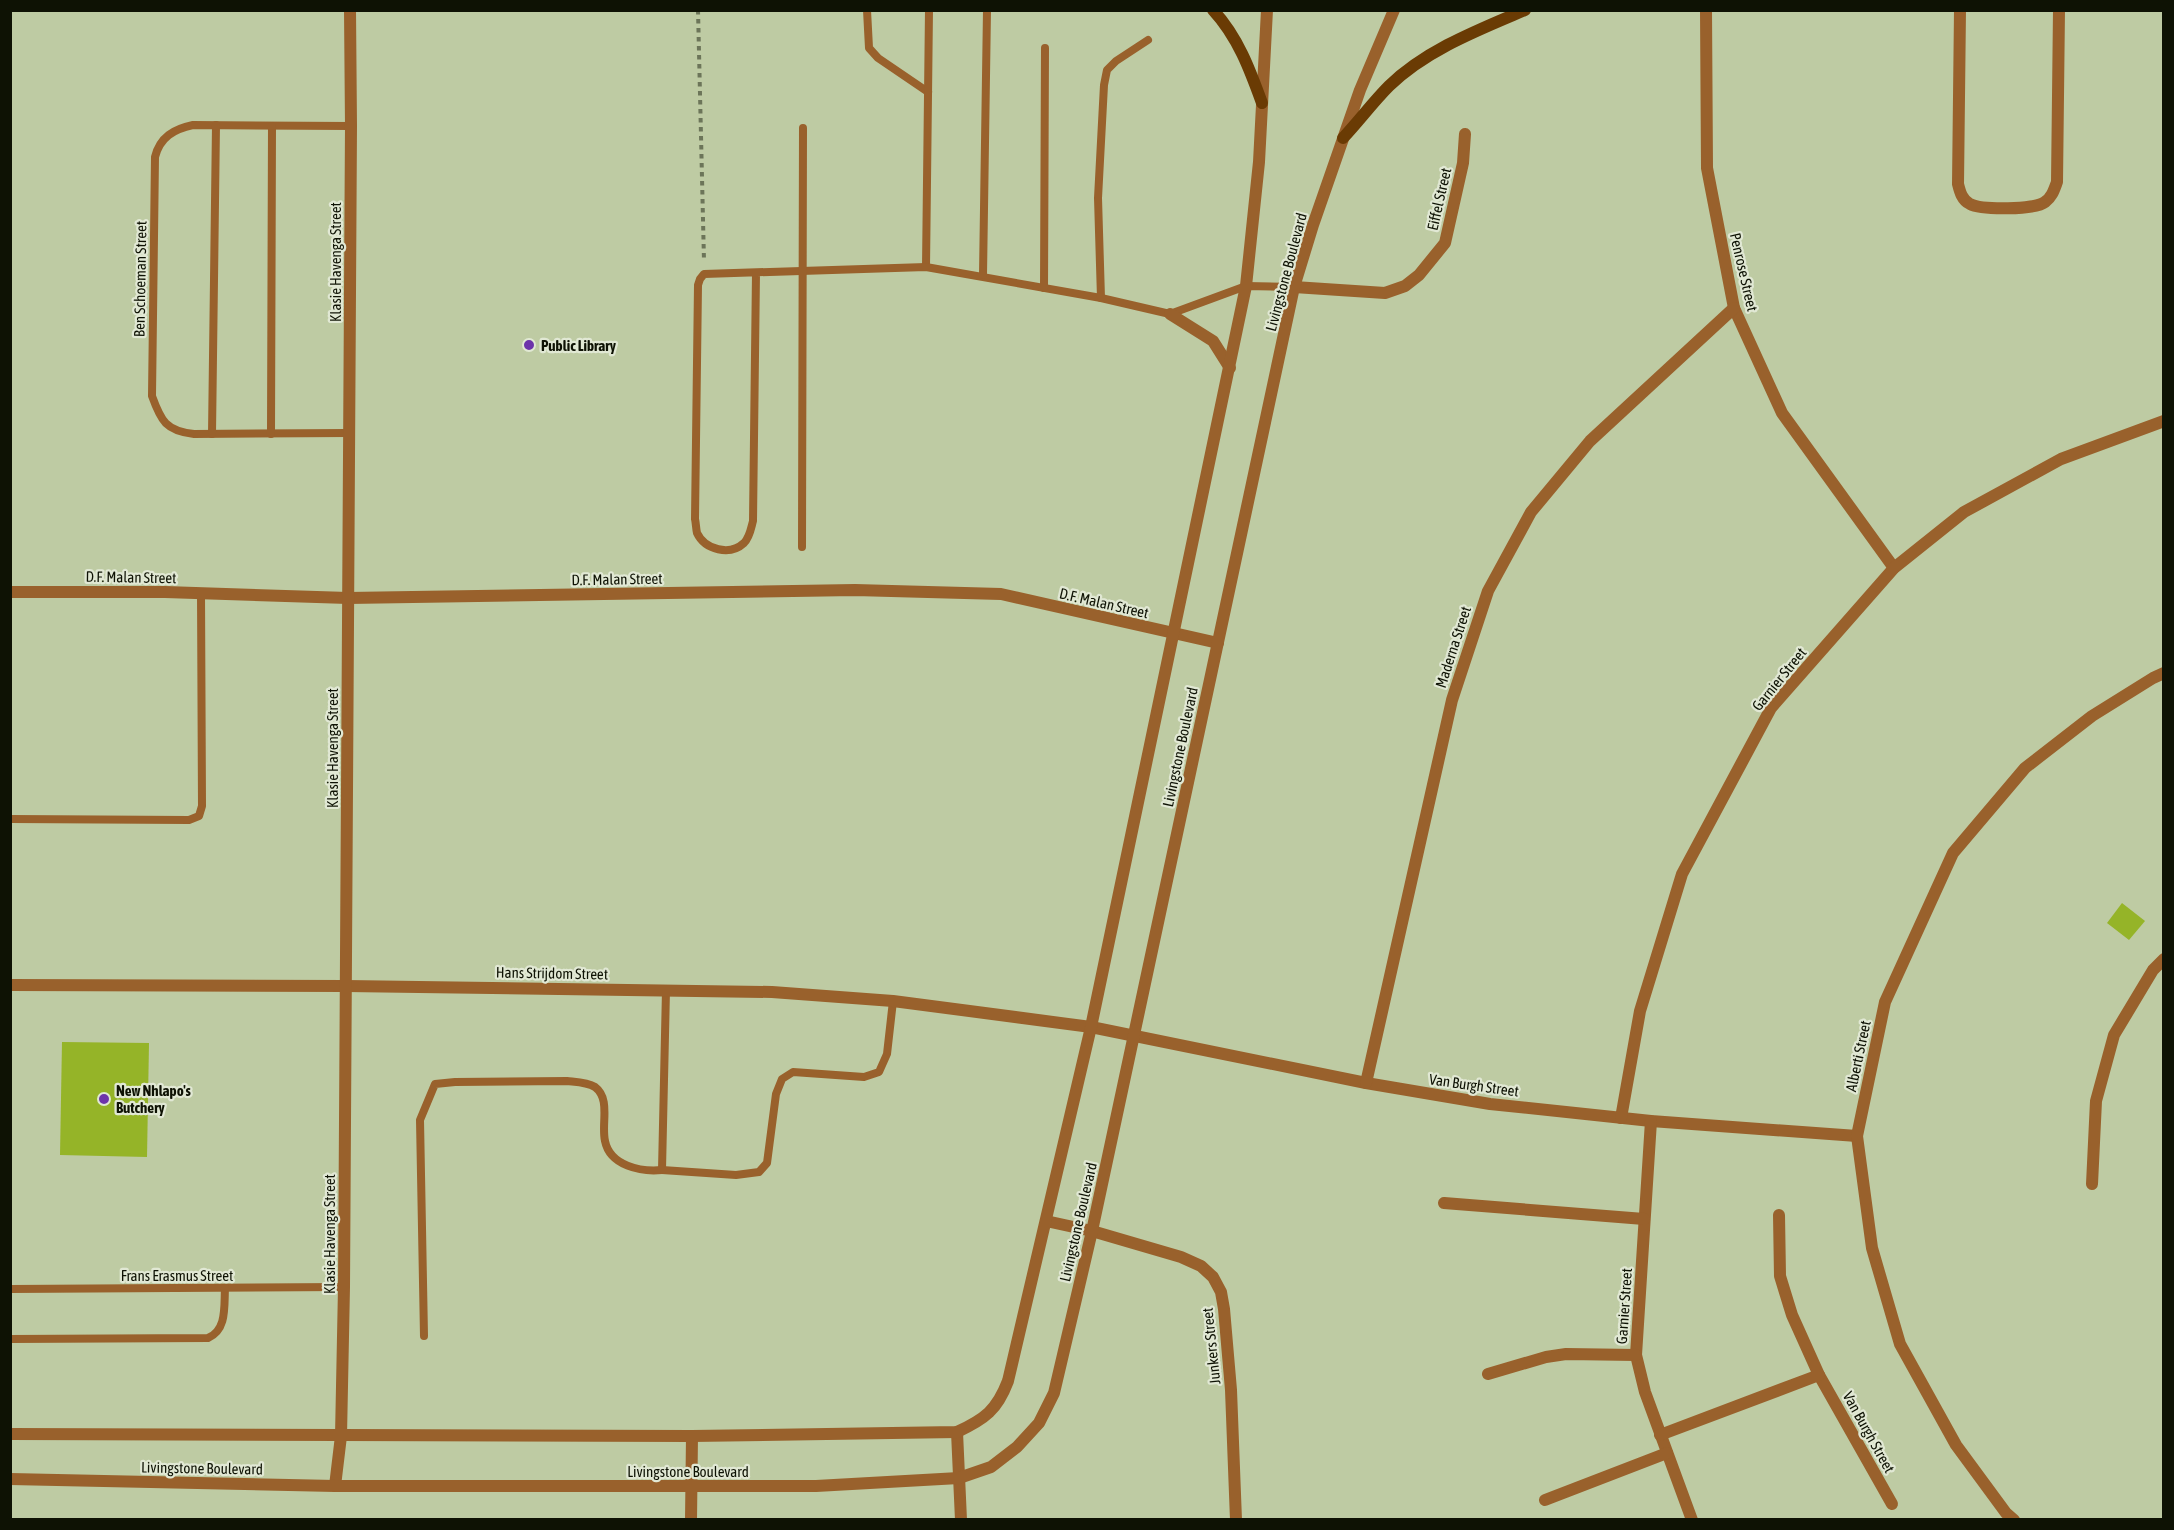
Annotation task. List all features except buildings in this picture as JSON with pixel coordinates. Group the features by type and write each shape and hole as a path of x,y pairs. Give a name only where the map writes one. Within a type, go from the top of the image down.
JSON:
{"main road":[{"path":"1214,10 1225,22 1238,44 1262,103"},
{"path":"1343,138 1390,85 1424,60 1456,41 1525,10"}],"street":[{"name":"Klasie Havenga Street","path":"335,1486 341,1436 344,1287 350,10"},
{"name":"Livingstone Boulevard","path":"10,1434 693,1436 957,1432 982,1420 1002,1398 1008,1381 1091,1027 1246,286 1259,162 1268,10"},
{"name":"Livingstone Boulevard","path":"10,1479 335,1486 816,1486 959,1478 991,1467 1017,1447 1039,1423 1054,1393 1092,1231 1294,287 1312,225 1360,90 1394,10"},
{"name":"Penrose Street","path":"1706,10 1707,168 1734,308 1782,413 1894,568"},
{"path":"1960,10 1958,184 1962,197 1969,204 1983,208 2032,207 2043,204 2052,196 2057,182 2059,10"},
{"name":"Eiffel Street","path":"1294,287 1385,293 1405,286 1419,275 1444,243 1463,163 1466,134"},
{"name":"Maderna Street","path":"1366,1083 1452,700 1488,591 1531,512 1590,441 1734,308"},
{"path":"1170,314 1213,341 1230,368"},
{"name":"Garnier Street","path":"1621,1118 1640,1011 1682,874 1771,708 1894,568 1964,512 2061,459 2163,421"},
{"name":"D.F. Malan Street","path":"10,592 348,598 855,590 1001,594 1218,643"},
{"name":"Alberti Street","path":"2005,1517 1956,1445 1900,1344 1872,1248 1857,1136 1885,1002 1953,854 2025,768 2092,716 2163,673"},
{"path":"2092,1184 2096,1101 2114,1035 2152,970 2163,959"},
{"name":"Hans Strijdom Street","path":"10,985 346,986 772,992 893,1001 1091,1027"},
{"name":"Van Burgh Street","path":"1091,1027 1366,1083 1490,1104 1651,1121 1857,1136"},
{"name":"Garnier Street","path":"1651,1121 1636,1355 1645,1392 1692,1520"},
{"path":"1444,1203 1644,1218"},
{"name":"Van Burgh Street","path":"1779,1215 1780,1276 1792,1315 1819,1375 1892,1504"},
{"name":"Junkers Street","path":"1046,1221 1092,1231 1181,1257 1201,1266 1213,1277 1221,1292 1231,1390 1236,1520"},
{"path":"1488,1374 1546,1357 1566,1354 1636,1355"},
{"path":"1660,1435 1819,1375"},
{"path":"957,1432 961,1520"},
{"path":"691,1520 693,1436"},
{"path":"1545,1500 1666,1453"}],"lane":[{"path":"867,10 869,48 878,58 928,92"},
{"path":"926,267 929,10"},
{"path":"983,275 987,10"},
{"path":"1101,298 1098,198 1104,85 1107,70 1148,40"},
{"path":"1044,288 1045,48"},
{"name":"Ben Schoeman Street","path":"348,433 212,434 179,432 160,417 152,396 155,157 158,146 179,128 193,125 351,126"},
{"path":"212,434 216,125"},
{"path":"271,434 272,126"},
{"path":"802,548 803,128"},
{"path":"756,273 753,520 750,533 744,542 736,549 724,550 711,547 703,542 697,532 695,519 698,285 704,274 926,267 983,275 1170,314 1246,286 1294,287"},
{"path":"10,819 189,820 199,816 202,806 201,594"},
{"path":"662,1170 666,990"},
{"path":"424,1336 420,1120 435,1084 567,1081 584,1083 595,1088 603,1098 605,1142 613,1156 625,1165 650,1172 662,1170 736,1175 759,1172 767,1163 776,1094 782,1079 793,1072 864,1077 879,1072 887,1054 893,1001"},
{"name":"Frans Erasmus Street","path":"10,1289 344,1287"},
{"path":"10,1339 208,1338 220,1331 223,1322 225,1288"}],"path":[{"path":"698,10 704,274"}],"place":[{"name":"Public Library","path":"529,345"},
{"name":"New Nhlapo's Butchery","path":"104,1099"}]}
